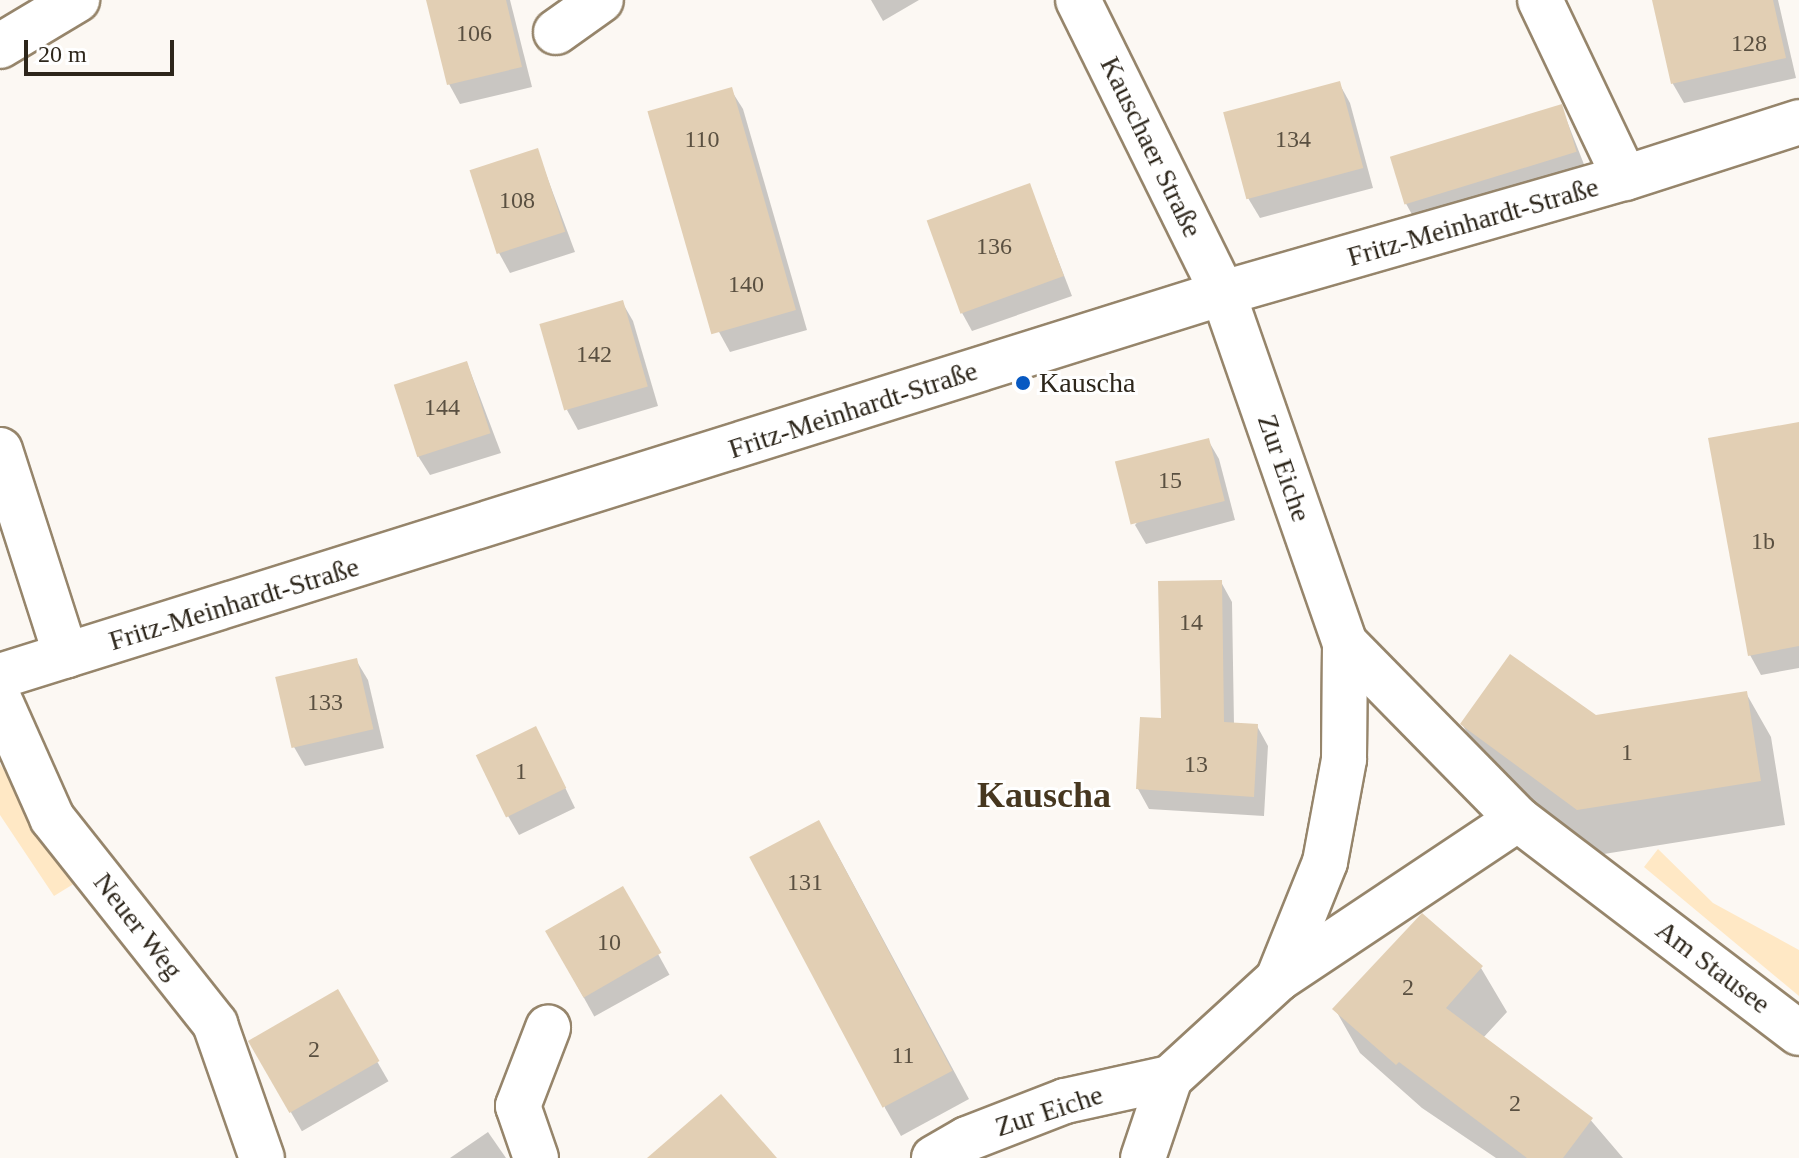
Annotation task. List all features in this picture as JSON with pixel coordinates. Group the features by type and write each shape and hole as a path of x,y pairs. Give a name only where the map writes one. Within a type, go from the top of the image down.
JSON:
{"street":[{"path":"0,46 77,0"},
{"path":"556,32 601,0"},
{"name":"Kauschaer Straße","path":"1078,0 1223,293"},
{"path":"1540,0 1625,178"},
{"name":"Fritz-Meinhardt-Straße","path":"0,676 1223,293 1625,178 1799,122"},
{"name":"Zur Eiche","path":"1223,293 1345,643 1344,759 1325,862 1278,979"},
{"path":"0,450 66,656"},
{"name":"Zur Eiche","path":"1345,643 1518,819 1625,902"},
{"name":"Neuer Weg","path":"0,701 52,818 215,1024 262,1158"},
{"name":"Zur Eiche","path":"1143,1158 1170,1078 1278,979 1518,819"},
{"name":"Am Stausee","path":"1625,902 1799,1033"},
{"path":"536,1158 518,1106 548,1028"},
{"name":"Zur Eiche","path":"934,1158 967,1139 1065,1101 1170,1078"}],"shaded area":[{"path":"0,764 46,838 80,880 54,896 0,815"},
{"path":"1658,849 1713,903 1799,950 1799,996 1644,867"}],"building":[{"path":"426,0 506,0 522,67 447,85"},
{"path":"1652,0 1773,0 1786,58 1671,84"},
{"path":"1340,81 1363,168 1246,199 1223,112"},
{"path":"732,87 796,310 711,334 647,111"},
{"path":"1562,104 1577,152 1404,204 1390,157"},
{"path":"538,148 565,232 497,254 470,170"},
{"path":"1030,183 1064,276 960,314 927,221"},
{"path":"623,300 648,387 564,410 539,324"},
{"path":"467,361 490,433 417,457 394,385"},
{"path":"1799,422 1799,646 1748,656 1708,438"},
{"path":"1209,438 1225,501 1131,525 1115,461"},
{"path":"1222,580 1224,722 1258,724 1254,797 1136,789 1140,717 1161,718 1158,581"},
{"path":"1510,654 1596,715 1747,691 1761,781 1577,810 1460,724"},
{"path":"357,658 373,729 292,748 275,677"},
{"path":"536,726 566,788 506,817 476,755"},
{"path":"819,820 952,1071 883,1108 749,857"},
{"path":"623,886 662,953 584,998 545,931"},
{"path":"1422,913 1483,966 1446,1008 1593,1118 1563,1158 1527,1158 1399,1062 1396,1065 1332,1009"},
{"path":"338,989 380,1061 289,1113 248,1041"},
{"path":"721,1094 777,1158 647,1158"}],"place":[{"name":"Kauscha","path":"1023,383"}],"district":[{"name":"Kauscha","path":"1044,796"}]}
